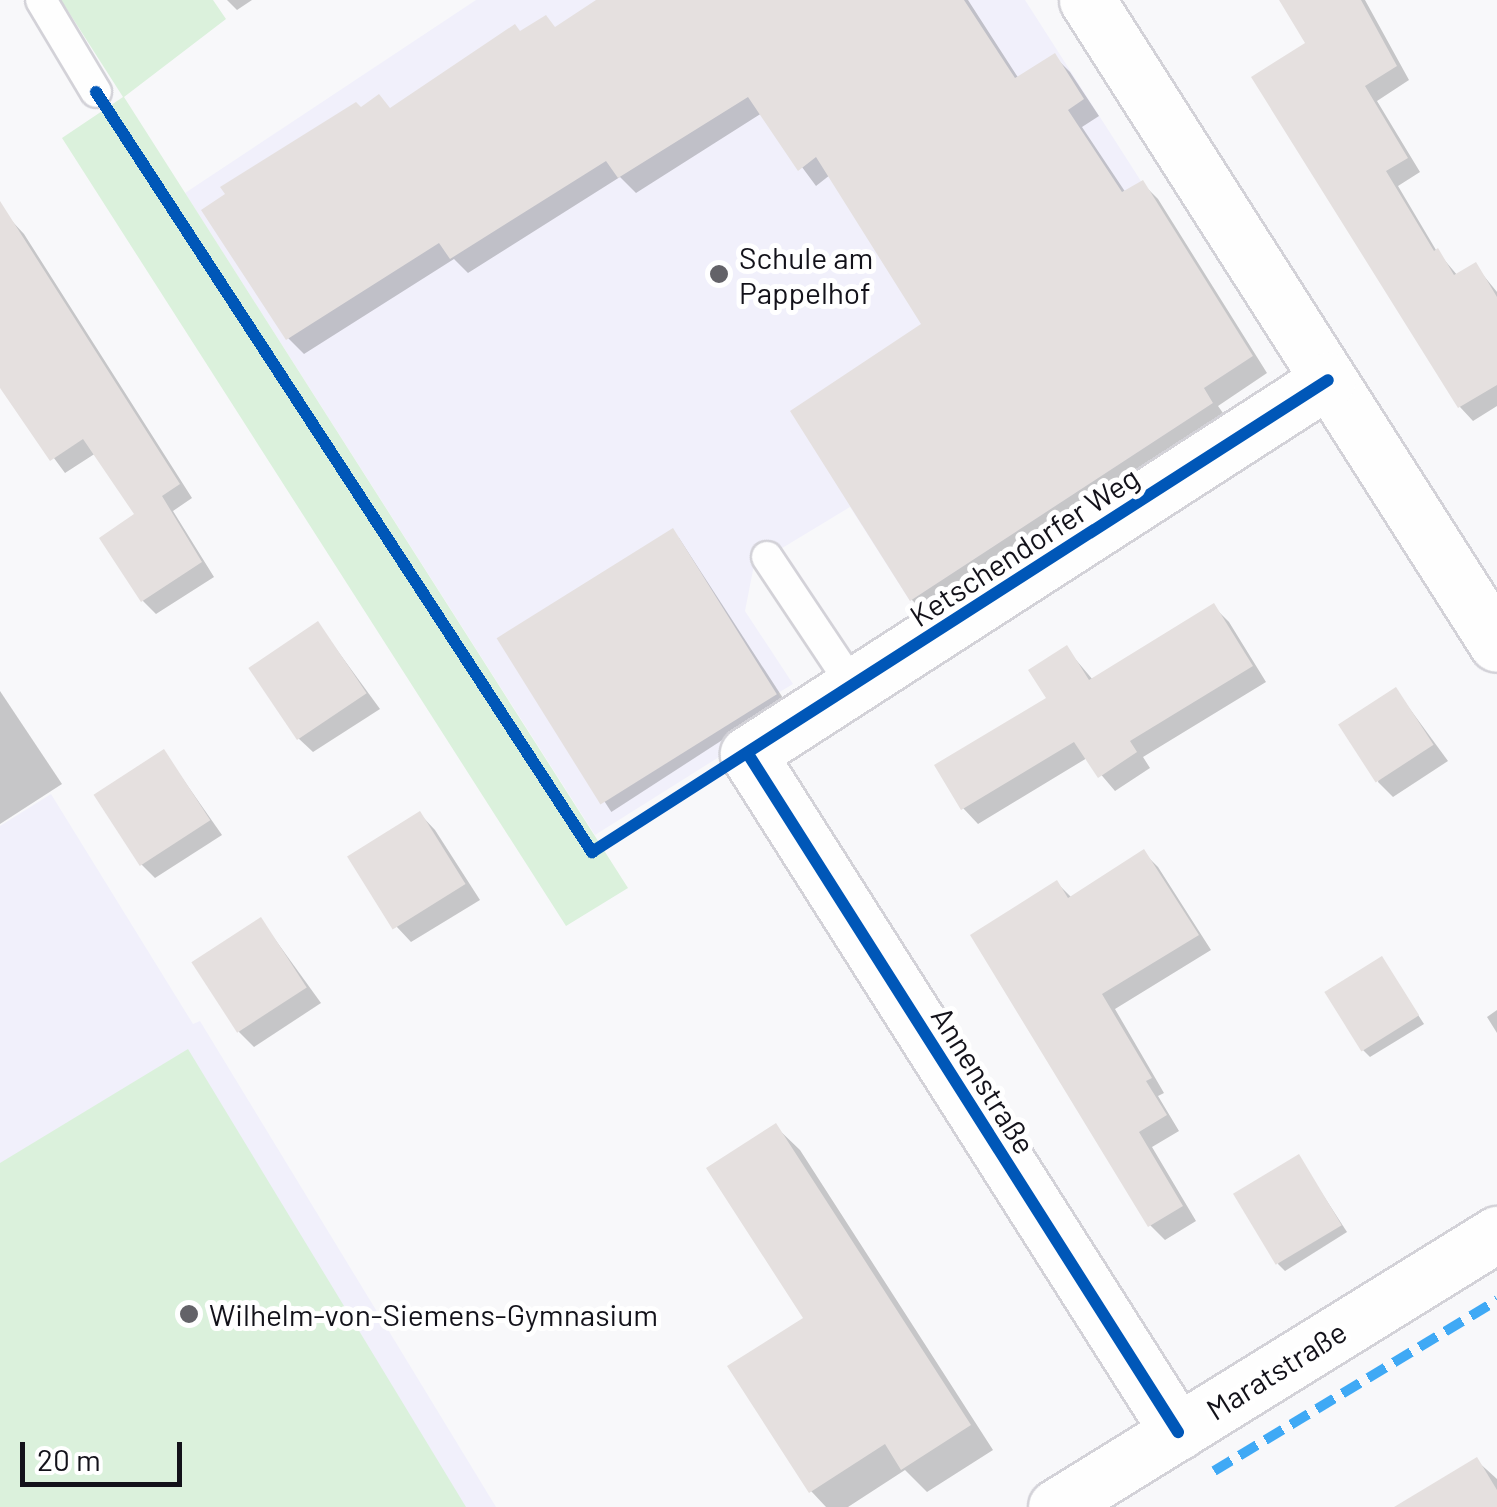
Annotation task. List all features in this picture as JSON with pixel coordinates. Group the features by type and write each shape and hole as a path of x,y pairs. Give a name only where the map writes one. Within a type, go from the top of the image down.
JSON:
{"street":[{"path":"1087,0 1497,644"},
{"name":"Ketschendorfer Weg","path":"748,754 1328,380"},
{"name":"Annenstraße","path":"748,754 1178,1432"},
{"name":"Maratstraße","path":"1056,1507 1497,1234"}],"lane":[{"path":"41,0 96,92"},
{"path":"766,557 853,686"}],"shaded area":[{"name":"Schule am Pappelhof","path":"476,0 1025,0 1253,356 1204,388 1213,403 910,601 850,507 754,565 745,611 793,684 778,693 789,713 595,835 185,193"},
{"name":"Wilhelm-von-Siemens-Gymnasium","path":"51,794 193,1024 200,1021 496,1507 0,1507 0,826"}],"green space":[{"path":"61,0 213,0 226,19 124,97 628,888 566,926 62,138 123,97"},
{"name":"Wilhelm-von-Siemens-Gymnasium","path":"188,1049 466,1507 0,1507 0,1163"}],"building":[{"path":"596,0 964,0 1015,78 1055,53 1084,99 1068,110 1122,192 1143,180 1253,356 1204,388 1213,403 910,601 790,411 921,324 816,157 798,171 748,97 618,178 606,161 450,259 439,243 286,340 201,210 225,194 220,187 356,102 361,107 379,94 390,108 515,24 520,31 546,15 555,27"},
{"path":"1279,0 1361,0 1397,66 1365,86 1408,158 1386,171 1434,251 1438,248 1454,275 1476,262 1497,297 1497,385 1458,408 1251,77 1305,43"},
{"path":"0,201 180,484 162,496 202,562 141,602 99,538 134,514 83,439 50,461 0,388"},
{"path":"673,528 777,694 600,804 497,638"},
{"path":"1214,603 1253,666 1130,741 1137,752 1098,778 1074,742 961,810 934,765 1046,698 1028,670 1067,645 1089,680"},
{"path":"318,621 367,693 297,740 248,668"},
{"path":"1396,687 1434,745 1376,782 1338,725"},
{"path":"164,749 210,820 140,866 94,795"},
{"path":"420,811 466,884 393,930 347,857"},
{"path":"1144,849 1199,935 1102,994 1152,1078 1146,1081 1167,1115 1139,1132 1183,1206 1148,1227 970,935 1057,880 1068,898"},
{"path":"261,917 307,987 237,1033 191,962"},
{"path":"1382,956 1419,1015 1361,1051 1324,992"},
{"path":"776,1123 971,1425 901,1470 885,1444 809,1493 727,1366 803,1318 706,1168"},
{"path":"1299,1154 1342,1225 1276,1265 1233,1194"},
{"path":"1477,1457 1497,1490 1497,1507 1394,1507"}],"marked path":[{"path":"1214,1471 1497,1300"}],"cycle path":[{"path":"96,92 592,852 1328,380"},
{"path":"748,754 1178,1432"}],"place":[{"name":"Schule am Pappelhof","path":"719,274"},
{"name":"Wilhelm-von-Siemens-Gymnasium","path":"189,1314"}]}
